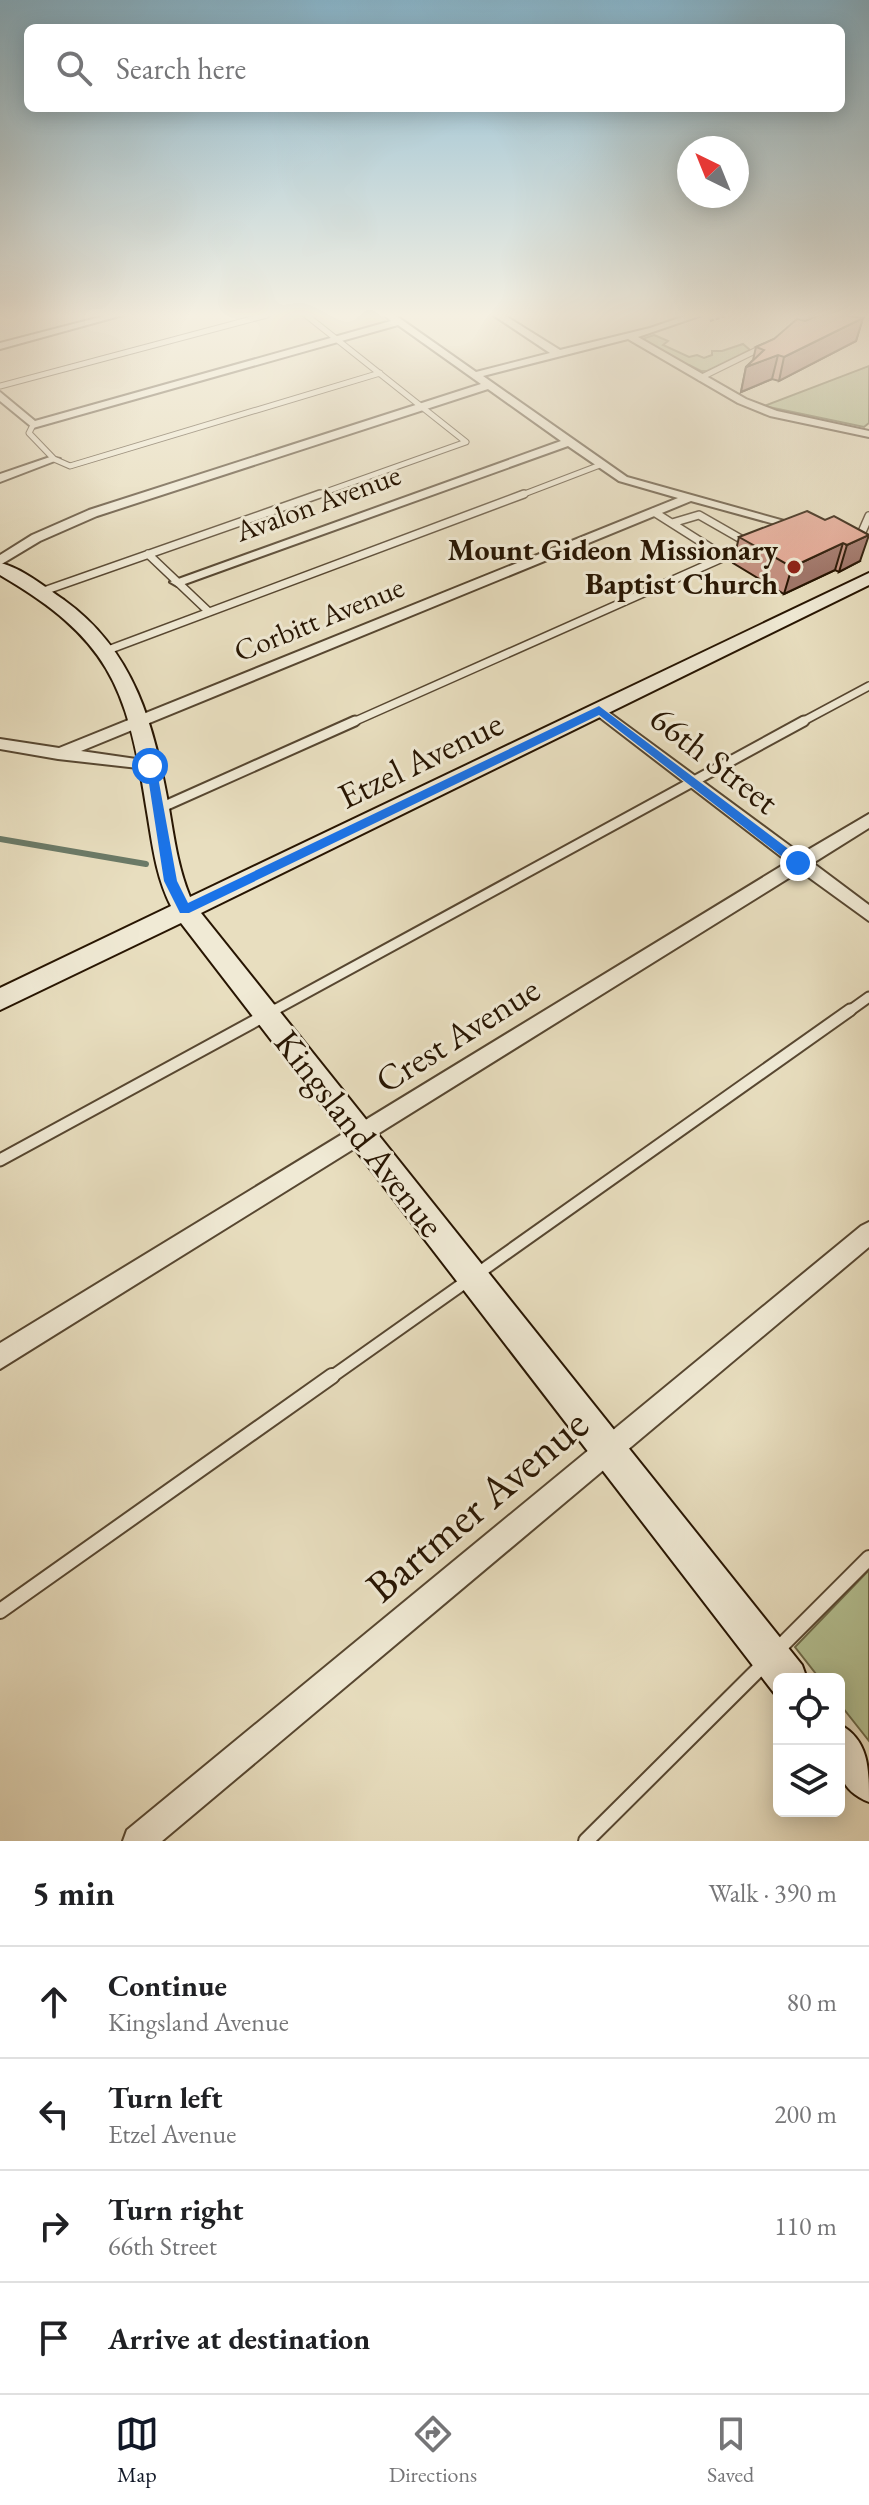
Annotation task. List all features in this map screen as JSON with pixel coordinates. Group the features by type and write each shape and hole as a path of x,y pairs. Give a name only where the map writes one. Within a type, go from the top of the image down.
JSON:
{"street":[{"path":"5,407 33,425 118,401"},
{"path":"4,571 36,538 93,513 441,401"},
{"path":"511,401 623,479 796,528"},
{"path":"742,401 774,414 869,434"},
{"name":"Avalon Avenue","path":"177,582 568,442"},
{"path":"0,478 54,459"},
{"name":"Corbitt Avenue","path":"58,754 690,497"},
{"name":"Kingsland Avenue","path":"4,571 41,592 87,625 123,674 142,719 171,881 185,910 780,1668"},
{"name":"Etzel Avenue","path":"0,1000 869,578"},
{"name":"66th Street","path":"599,710 690,782 869,914"},
{"path":"0,744 150,766"},
{"name":"Crest Avenue","path":"0,1357 869,820"},
{"name":"Bartmer Avenue","path":"138,1841 869,1233"},
{"path":"840,1745 869,1782"}],"lane":[{"path":"33,425 29,433 54,459 70,466 287,401"},
{"path":"41,592 464,445 465,440 415,401"},
{"path":"108,650 600,465"},
{"path":"654,512 725,557"},
{"path":"672,523 699,515 752,545"},
{"path":"857,541 869,516"},
{"path":"158,809 763,540"},
{"path":"148,554 209,612"},
{"path":"0,1160 869,686"},
{"path":"0,1611 869,997"},
{"path":"586,1841 780,1668 869,1558"}],"green space":[{"path":"777,401 869,401 869,423 864,427 764,406"},
{"path":"869,1570 869,1741 845,1711 845,1673 815,1673 795,1647"}],"building":[{"path":"807,511 825,520 834,516 869,535 847,545 843,543 792,567 739,537"}],"waterway":[{"path":"0,839 146,864"}],"place":[{"name":"Mount Gideon Missionary Baptist Church","path":"794,567"}],"route":[{"path":"150,766 171,881 185,910 599,710 798,863"}]}
